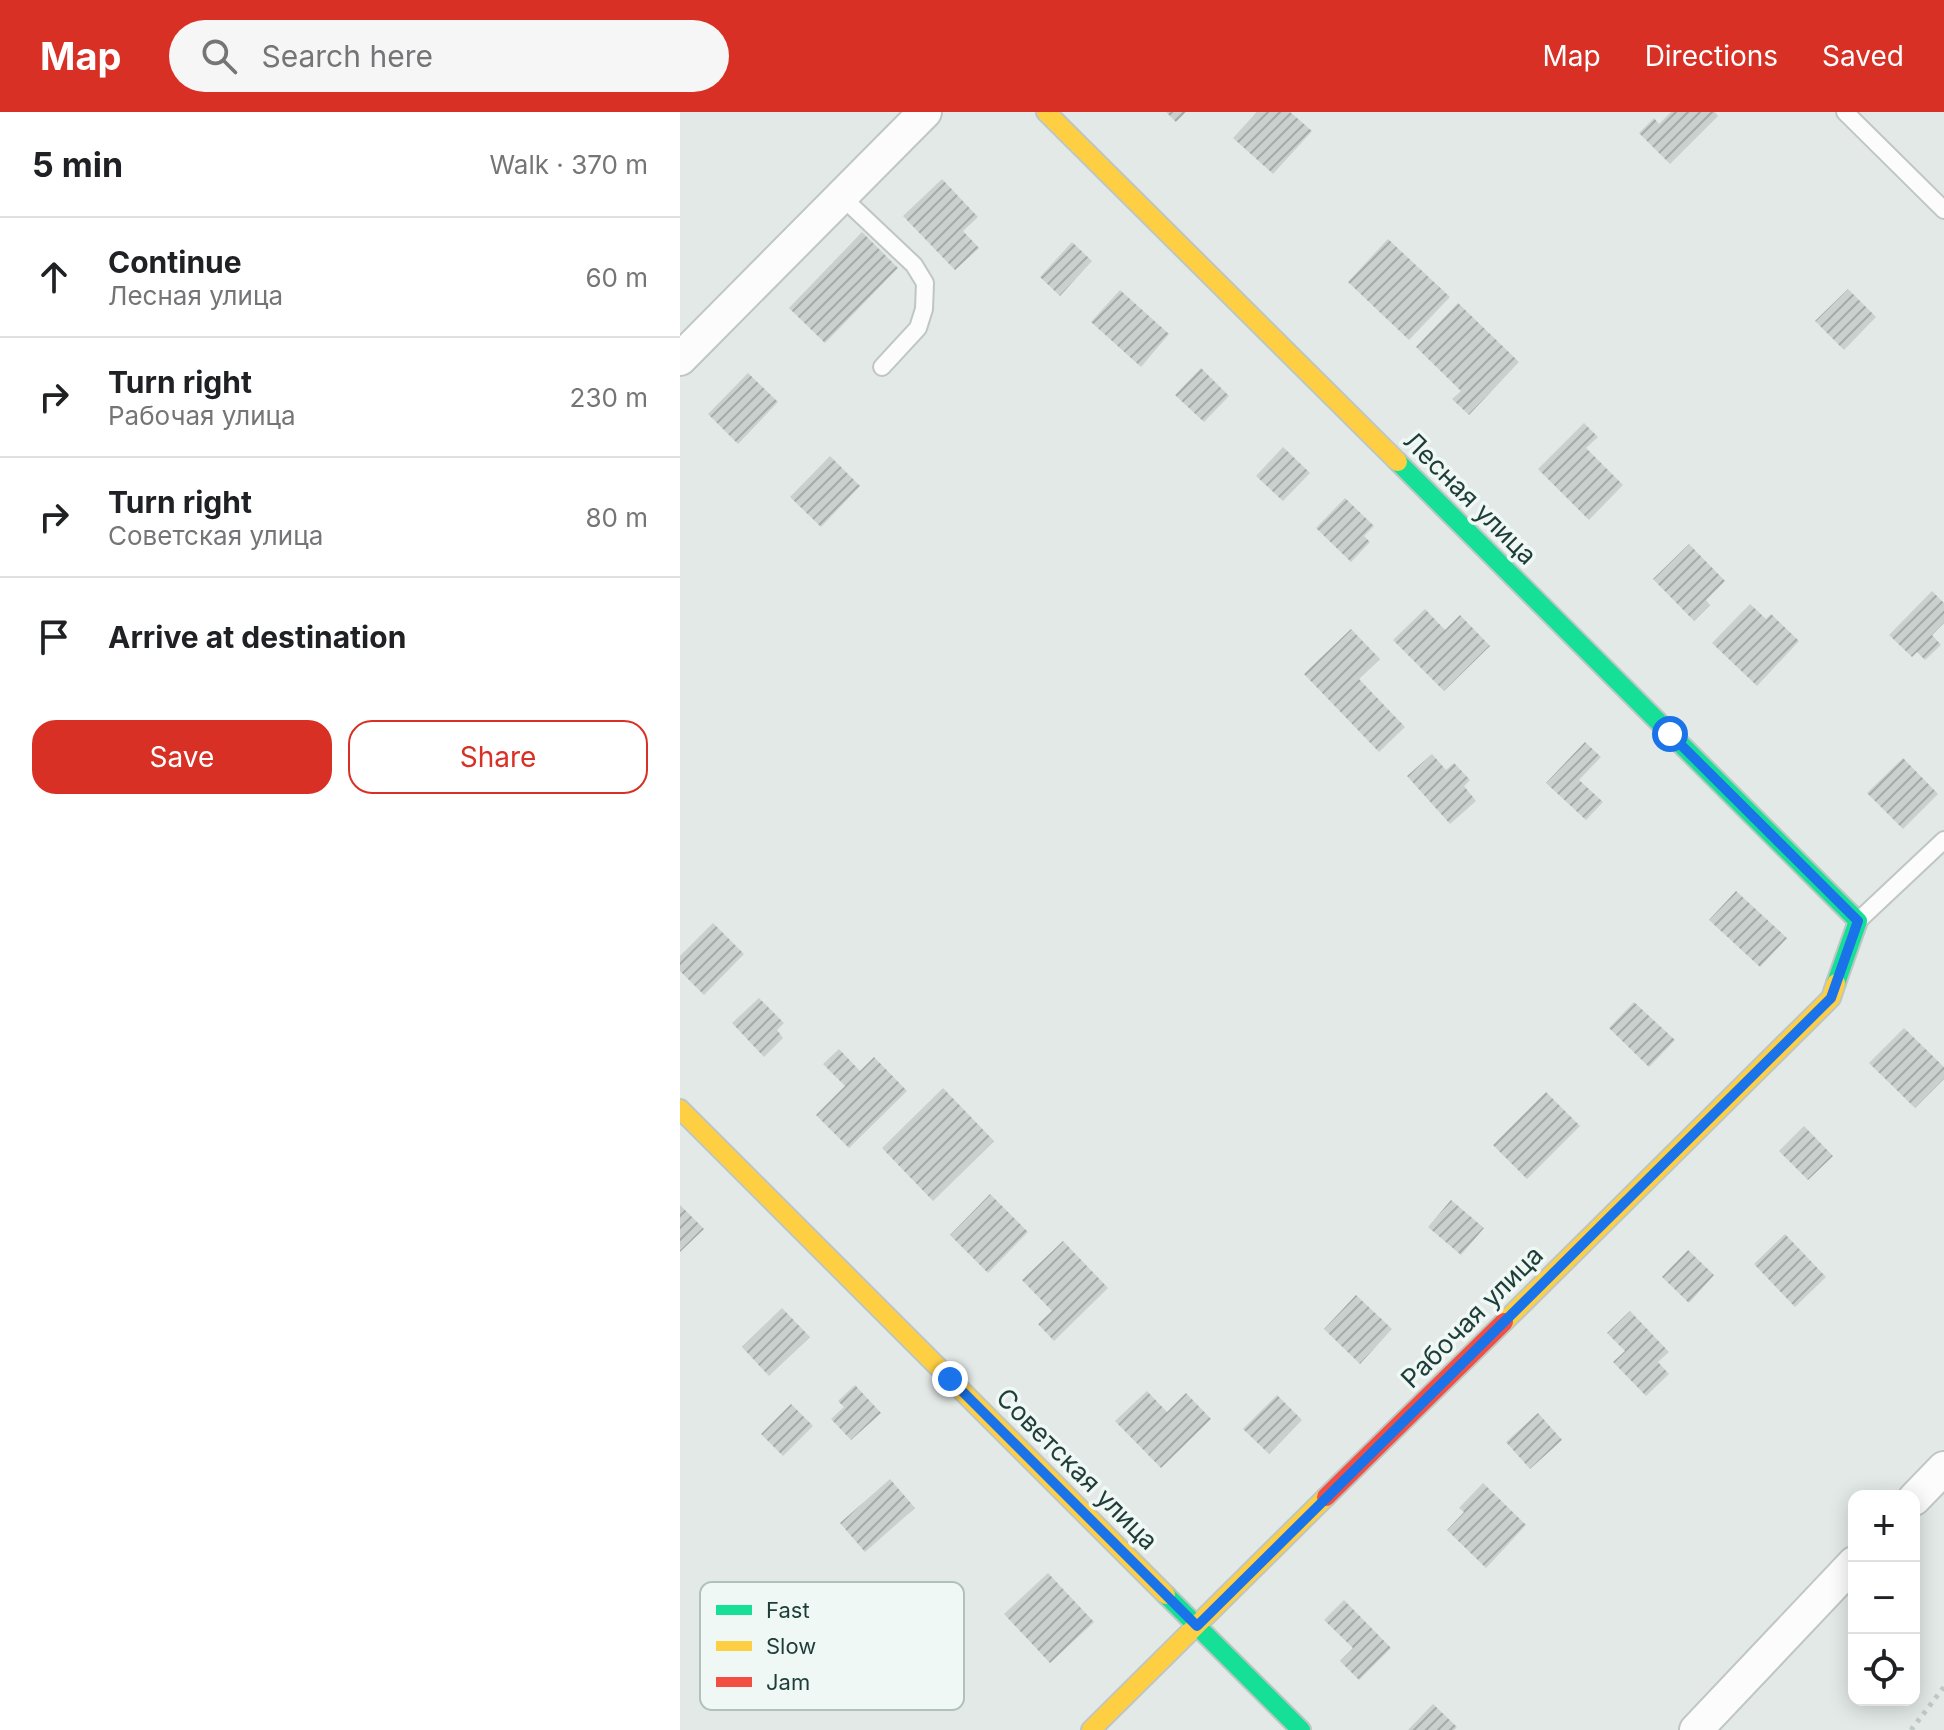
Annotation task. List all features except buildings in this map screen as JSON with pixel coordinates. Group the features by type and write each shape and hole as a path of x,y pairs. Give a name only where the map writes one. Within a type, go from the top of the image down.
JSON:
{"street":[{"path":"680,359 925,112"},
{"name":"Лесная улица","path":"1046,112 1858,921"},
{"name":"Рабочая улица","path":"1091,1730 1831,998 1858,921"},
{"name":"Советская улица","path":"680,1109 1301,1730"},
{"path":"1920,1493 1944,1468"},
{"path":"1696,1730 1848,1569"}],"lane":[{"path":"1845,112 1944,210"},
{"path":"841,196 914,265 925,283 924,309 918,328 882,367"},
{"path":"1858,921 1944,840"}],"path":[{"path":"1911,1730 1944,1687"}],"traffic: fast":[{"path":"1398,462 1858,921 1836,983"},
{"path":"1166,1595 1301,1730"}],"traffic: slow":[{"path":"1046,112 1398,462"},
{"path":"1504,1322 1831,998 1836,983"},
{"path":"680,1109 1166,1595"},
{"path":"1091,1730 1326,1497"}],"traffic: jam":[{"path":"1326,1497 1504,1322"}],"route":[{"path":"950,1379 1197,1626 1831,998 1858,921 1670,734"}]}
